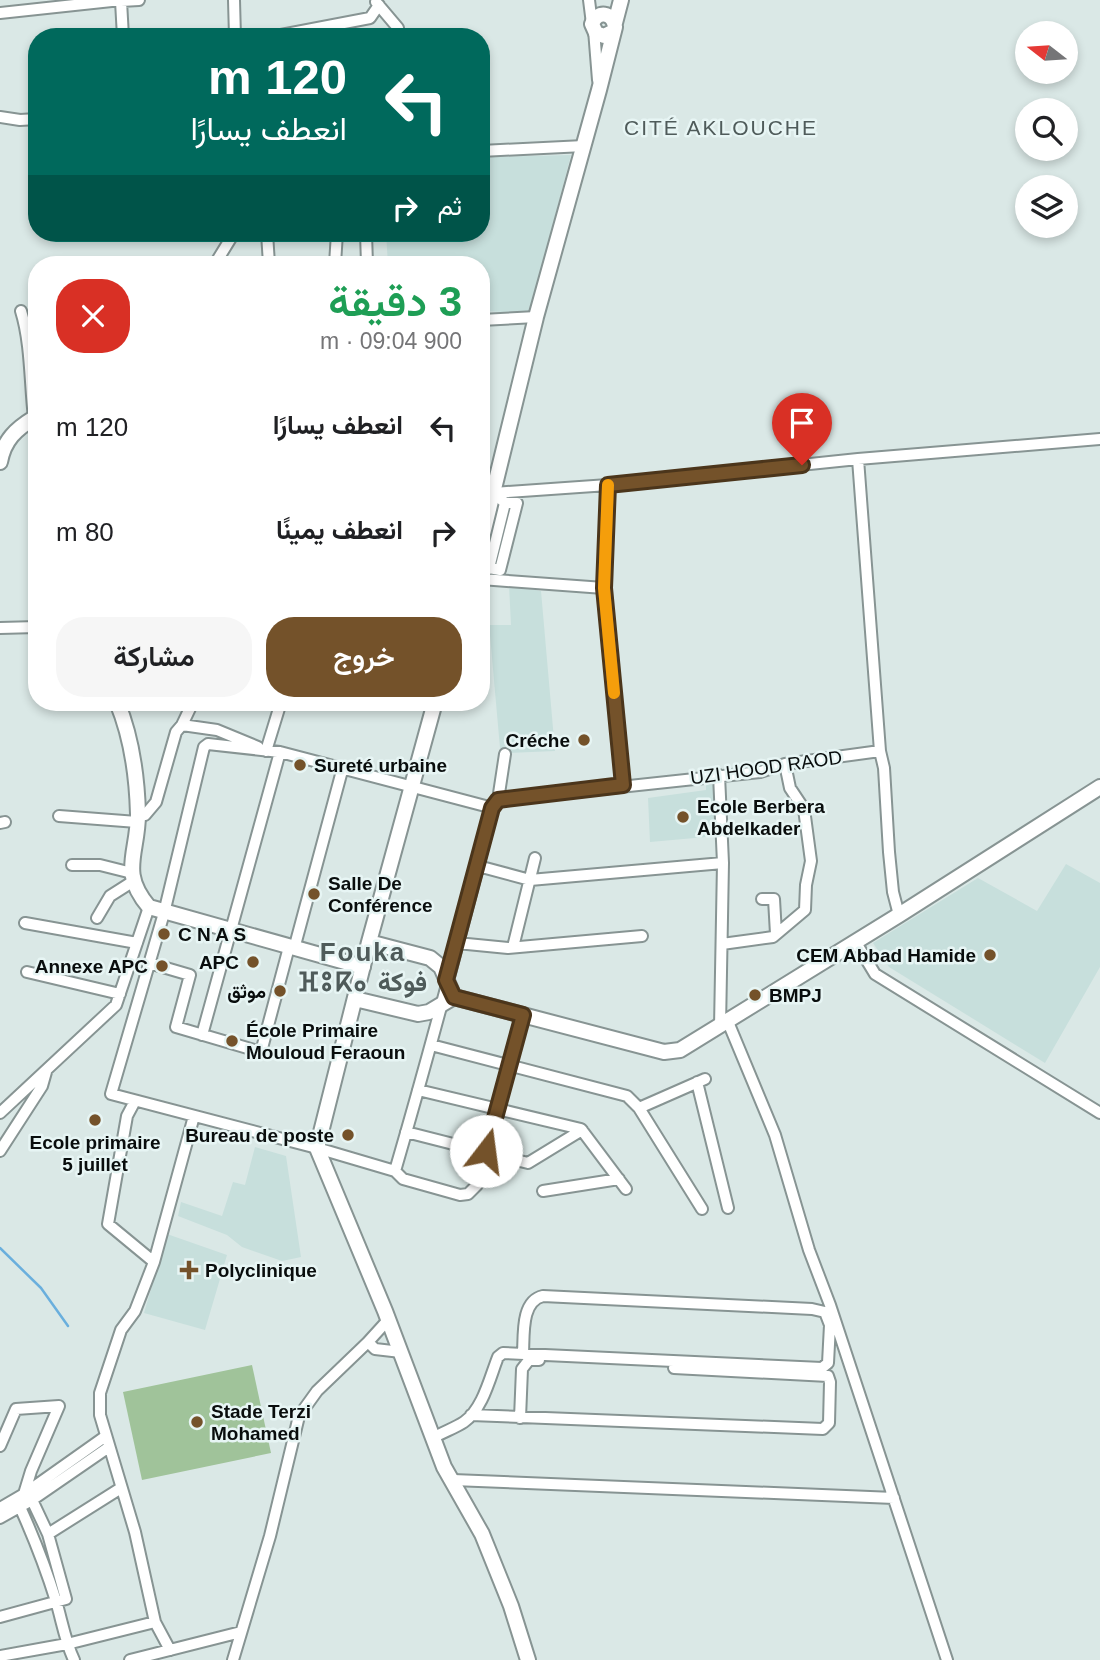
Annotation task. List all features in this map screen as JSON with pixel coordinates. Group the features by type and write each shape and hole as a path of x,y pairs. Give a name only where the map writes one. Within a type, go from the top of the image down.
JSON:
{"main road":[{"path":"490,521 500,498 536,317 621,0"},
{"path":"593,27 604,36 613,28"},
{"path":"0,462 7,439 28,422"},
{"path":"120,711 132,748 137,819 132,877 137,893 149,907 363,967"},
{"path":"433,711 369,942 317,1148 401,1352 444,1467 486,1544 511,1606 528,1660"},
{"path":"355,999 418,1014 429,1012 454,997 664,1052 680,1050 1096,794"},
{"path":"369,942 430,958 441,967 454,997"}],"street":[{"path":"0,13 139,0"},
{"path":"234,0 235,28"},
{"path":"589,0 599,90"},
{"path":"121,1 122,28"},
{"path":"315,28 370,18 377,2 398,28"},
{"path":"334,24 335,28"},
{"path":"0,117 28,119"},
{"path":"490,151 584,146"},
{"path":"21,311 28,333 28,363"},
{"path":"490,320 536,317"},
{"path":"500,498 858,459 1100,439"},
{"path":"858,459 880,751 884,768 893,892 899,915"},
{"path":"608,485 604,588 623,785"},
{"path":"490,572 500,570 517,503 500,498"},
{"path":"490,575 604,588"},
{"path":"0,628 28,627"},
{"path":"59,816 137,819 145,815 156,802 176,732 189,711"},
{"path":"182,725 217,730 267,751 278,711"},
{"name":"UZI HOOD RAOD","path":"164,913 204,747 208,744 280,752 495,804 623,785 760,772 785,764 880,751"},
{"path":"202,1035 280,752"},
{"path":"395,1171 432,1045 446,980 495,804 505,754"},
{"path":"722,944 773,937 805,910 811,860 804,809 790,789 785,764"},
{"path":"149,963 190,975 176,1027 261,1052 343,767"},
{"path":"719,775 723,863 724,1024 775,1135 809,1250 830,1305 947,1660"},
{"path":"513,947 535,858"},
{"path":"478,866 530,880 723,863"},
{"path":"72,865 100,865 132,877 110,896 97,918"},
{"path":"762,899 774,899 776,934"},
{"path":"0,1113 116,1005 149,907"},
{"path":"164,913 111,1094 317,1148 395,1171 403,1179 460,1195 468,1194 477,1185 523,1015"},
{"path":"25,923 137,943"},
{"path":"457,943 513,947 642,936"},
{"path":"855,941 875,974 1100,1114"},
{"path":"27,972 120,994"},
{"path":"432,1045 627,1096 639,1108 702,1209"},
{"path":"0,1151 42,1086 47,1070"},
{"path":"639,1108 701,1081 728,1208"},
{"path":"418,1090 582,1130 622,1184 543,1191"},
{"path":"135,1101 127,1116 108,1224 154,1262"},
{"path":"170,1650 155,1622 135,1531 100,1415 100,1393 121,1330 135,1311 154,1262 194,1116"},
{"path":"406,1132 528,1163 582,1130"},
{"path":"433,1438 464,1422 471,1415 480,1403 498,1357 503,1353 523,1354 822,1368 828,1363 830,1321 825,1312 812,1309 543,1296 530,1304 523,1354"},
{"path":"233,1660 270,1536 299,1416 317,1391 388,1320"},
{"path":"368,1342 375,1349 401,1352"},
{"path":"471,1415 520,1418 823,1429 829,1423 830,1382 828,1376 823,1375 529,1360 522,1369 520,1418"},
{"path":"0,1446 6,1418 16,1409 59,1406 28,1497 20,1507 0,1518"},
{"path":"0,1508 28,1497 108,1442"},
{"path":"453,1480 894,1498"},
{"path":"48,1534 121,1488"},
{"path":"0,1617 66,1599 48,1534 28,1497"},
{"path":"20,1507 35,1540 74,1660"},
{"path":"0,1656 67,1644 155,1622"},
{"path":"130,1660 242,1632"}],"shaded area":[{"path":"571,155 543,263 547,264 531,313 490,311 490,256 387,256 387,242 490,242 490,157"},
{"path":"509,585 541,591 555,751 507,753 507,748 500,748 490,625 511,625"},
{"name":"Ecole Berbera Abdelkader","path":"717,777 717,836 650,842 648,798 706,790 706,778"},
{"name":"CEM Abbad Hamide","path":"1066,864 1100,883 1100,967 1045,1063 889,967 873,943 978,878 1037,911"},
{"path":"255,1147 286,1156 301,1257 282,1261 242,1247 227,1235 178,1216 181,1202 222,1216 233,1182 245,1185"},
{"name":"Polyclinique","path":"167,1234 227,1255 205,1330 144,1313"}],"green space":[{"name":"Stade Terzi Mohamed","path":"252,1365 271,1453 142,1480 123,1392"}],"waterway":[{"path":"0,1248 41,1288 68,1326"}],"slow traffic":[{"path":"608,485 604,588 614,693"}],"place":[{"name":"Créche","path":"584,740"},
{"name":"Sureté urbaine","path":"300,765"},
{"name":"Ecole Berbera Abdelkader","path":"683,817"},
{"name":"Salle De Conférence","path":"314,894"},
{"name":"C N A S","path":"164,934"},
{"name":"CEM Abbad Hamide","path":"990,955"},
{"name":"APC","path":"253,962"},
{"name":"Annexe APC","path":"162,966"},
{"name":"موثق","path":"280,991"},
{"name":"BMPJ","path":"755,995"},
{"name":"École Primaire Mouloud Feraoun","path":"232,1041"},
{"name":"Ecole primaire 5 juillet","path":"95,1120"},
{"name":"Bureau de poste","path":"348,1135"},
{"name":"Polyclinique","path":"189,1270"},
{"name":"Stade Terzi Mohamed","path":"197,1422"}],"district":[{"name":"CITÉ AKLOUCHE","path":"721,128"},
{"name":"Fouka ⴼⵓⴽⴰ فوكة","path":"363,967"}],"route":[{"path":"486,1151 523,1015 454,997 446,980 492,808 498,800 623,785 604,588 608,485 802,465"}]}
